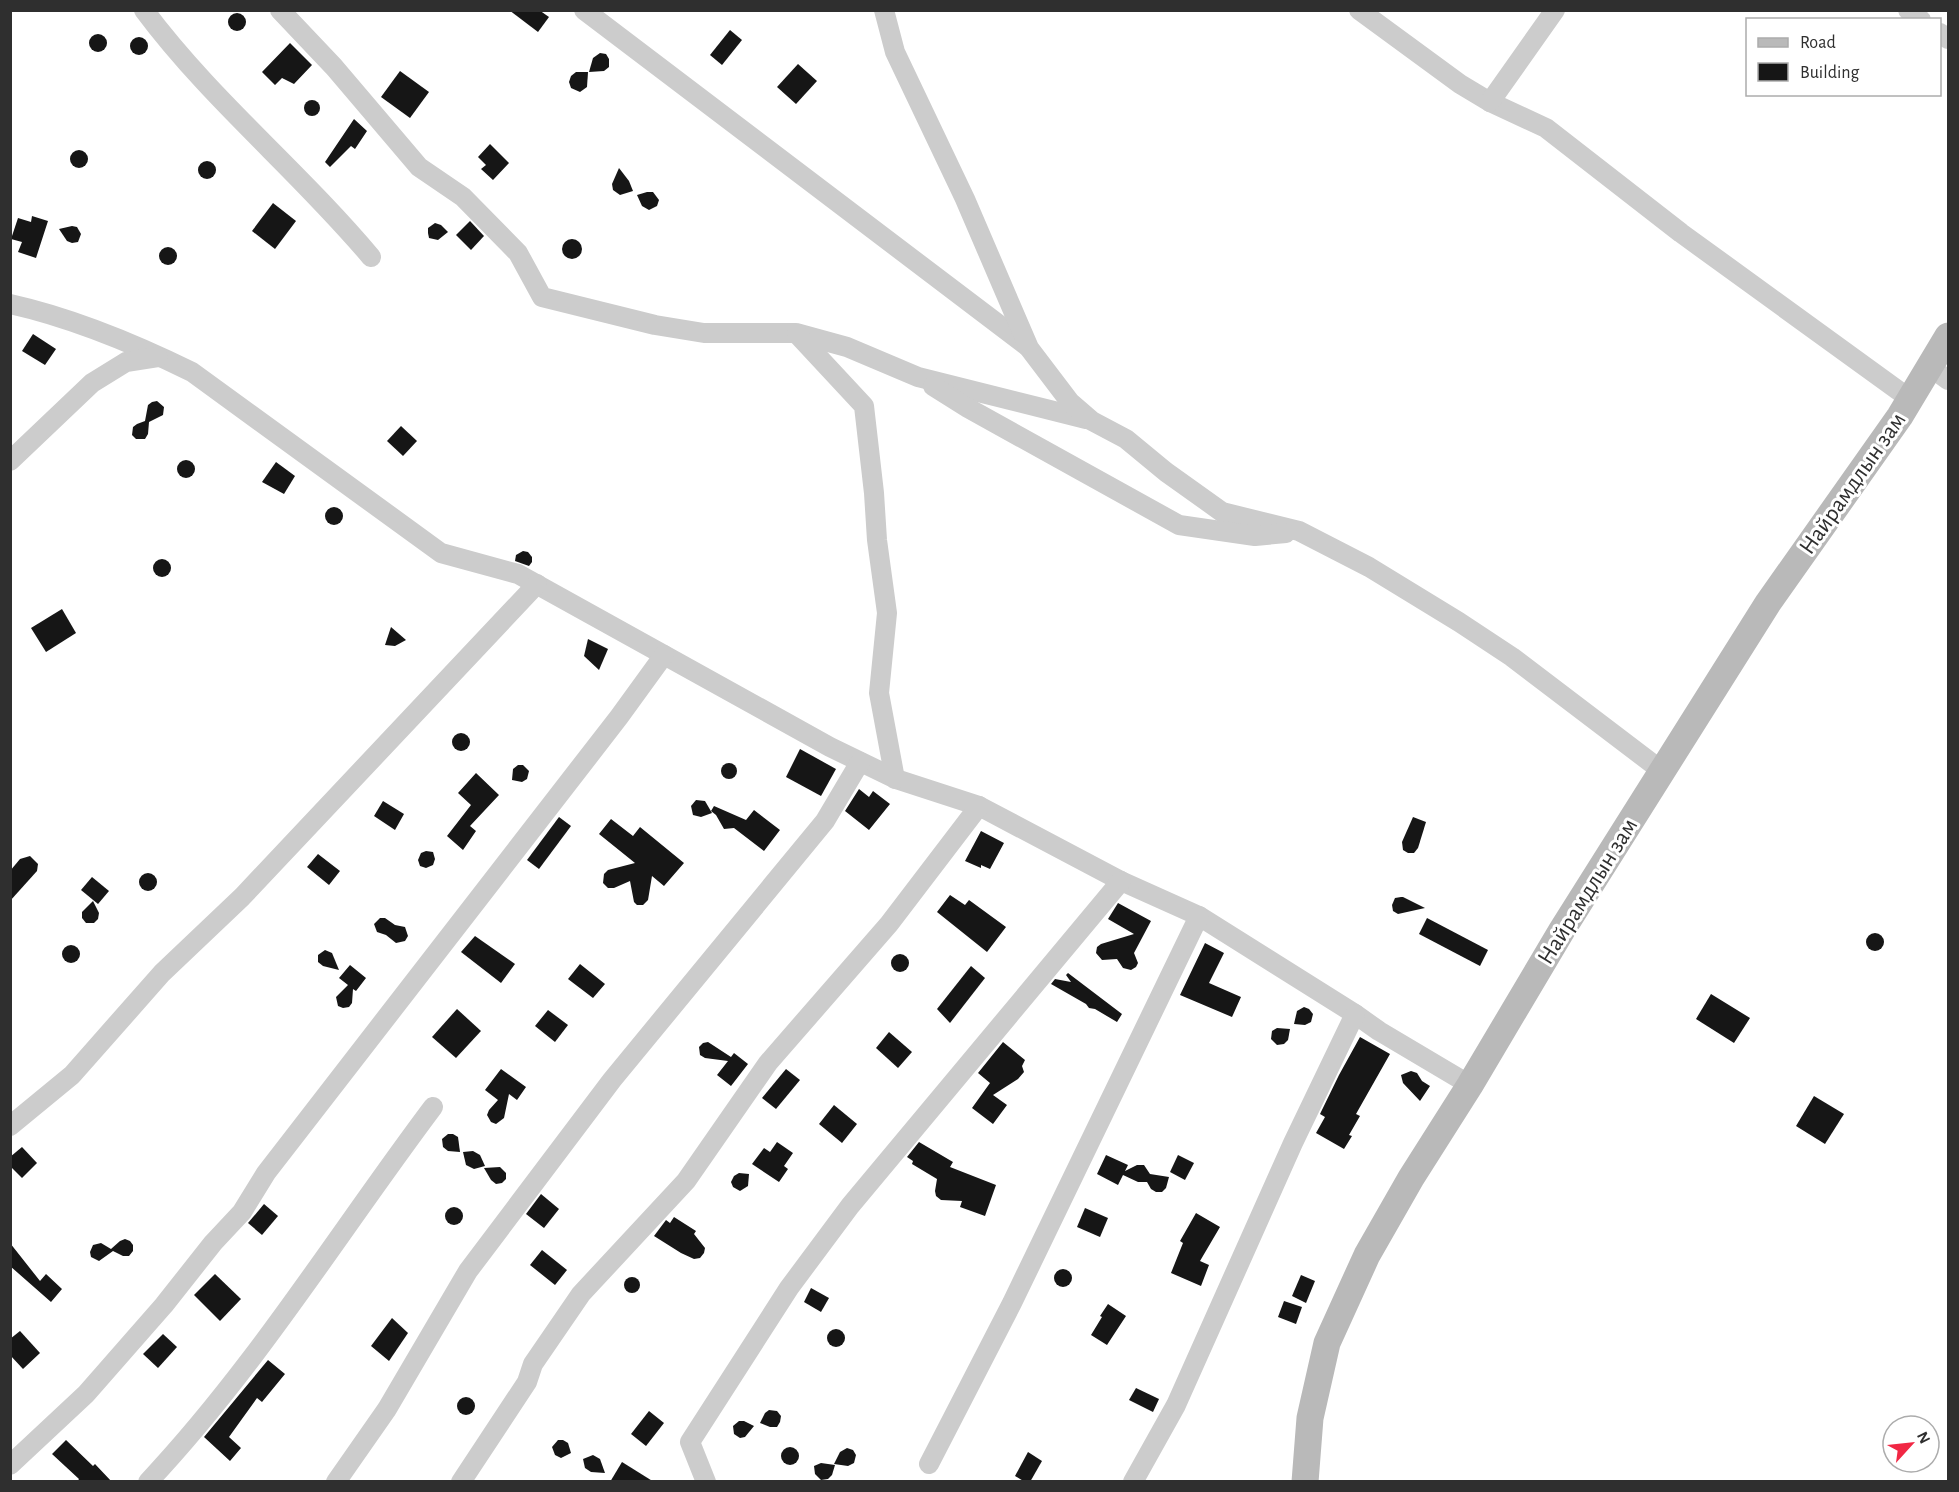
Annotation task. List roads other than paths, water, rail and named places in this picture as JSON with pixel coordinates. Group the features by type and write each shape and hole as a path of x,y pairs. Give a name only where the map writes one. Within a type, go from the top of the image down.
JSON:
{"main road":[{"name":"Найрамдлын зам","path":"1305,1482 1310,1418 1327,1343 1367,1254 1562,930 1768,603 1910,399 1939,373 1948,336"}],"street":[{"path":"144,10 204,83 340,220 371,257"},
{"path":"280,10 334,68 419,167 463,197 518,252 542,297 655,325 704,333 796,333 847,347 918,376 1092,421"},
{"path":"584,10 1029,348"},
{"path":"884,10 896,52 965,200 1029,348 1070,402 1092,421 1126,439 1166,472 1222,512 1299,531 1369,567 1468,628 1512,657 1662,771"},
{"path":"1359,10 1460,84 1490,102 1546,128 1681,233 1910,399"},
{"path":"1490,102 1555,10"},
{"path":"10,304 48,312 161,357 192,372 441,553 518,574 830,747 895,778 979,806 1121,880 1199,916 1355,1014 1378,1031 1470,1085"},
{"path":"796,333 864,406 886,614 879,693 895,778"},
{"path":"10,461 92,383 126,362 161,357"},
{"path":"918,376 978,413 1179,525 1255,536 1299,531"},
{"path":"10,1126 72,1075 162,973 242,897 537,584"},
{"path":"10,1465 86,1394 164,1305 213,1243 242,1212 266,1173 619,717 664,655"},
{"path":"336,1482 387,1409 468,1271 612,1080 825,821 860,762"},
{"path":"461,1482 527,1383 533,1364 581,1294 686,1181 768,1063 889,924 979,806"},
{"path":"706,1482 690,1442 789,1288 850,1206 1121,880"},
{"path":"929,1464 1012,1303 1199,916"},
{"path":"1133,1482 1176,1405 1293,1143 1355,1014"},
{"path":"148,1482 210,1413 433,1107"}]}
